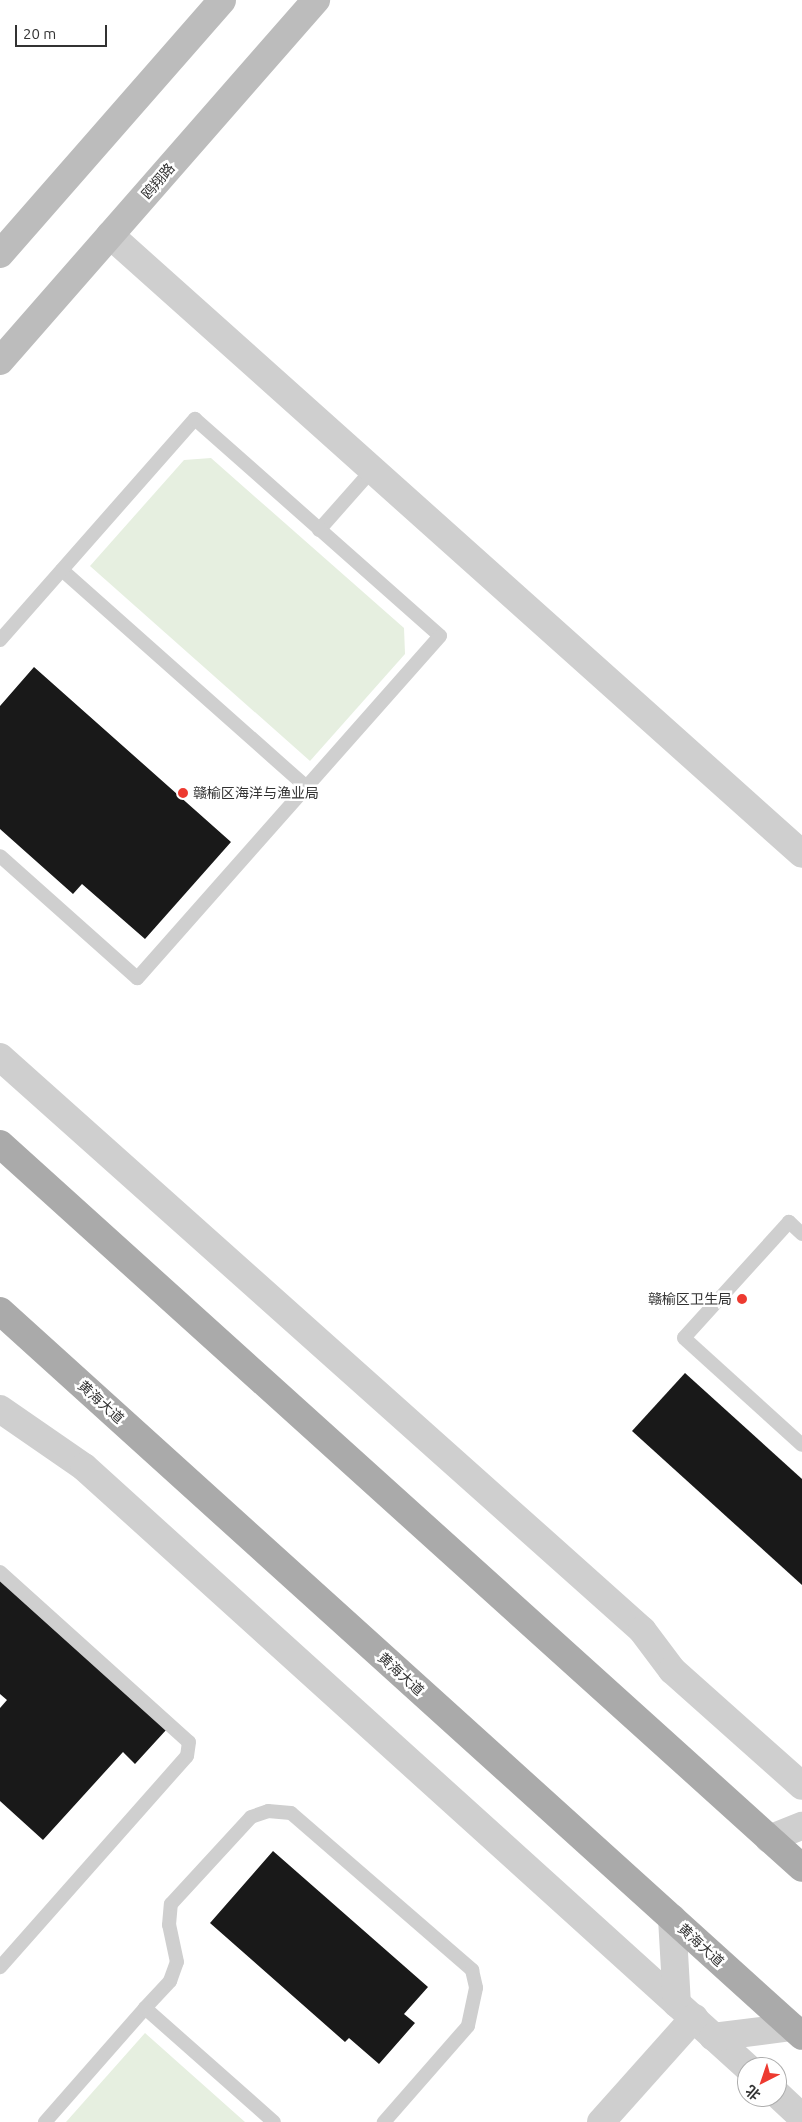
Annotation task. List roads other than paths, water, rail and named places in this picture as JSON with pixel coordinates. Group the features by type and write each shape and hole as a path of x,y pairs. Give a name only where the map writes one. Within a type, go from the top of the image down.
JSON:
{"main road":[{"path":"0,1144 802,1868"},
{"name":"黄海大道","path":"0,1311 797,2032"}],"street":[{"path":"0,254 222,0"},
{"name":"鸥翔路","path":"0,361 316,0"},
{"path":"110,235 802,854"},
{"path":"0,1057 408,1424 642,1630 672,1670 802,1786"},
{"path":"0,1409 84,1468 737,2058"},
{"path":"769,1839 802,1826"},
{"path":"601,2122 685,2011 672,1918"},
{"path":"713,2037 797,2032"},
{"path":"787,2103 802,2117"}],"lane":[{"path":"0,640 195,420 440,636 137,978 0,856"},
{"path":"319,530 373,470"},
{"path":"62,570 306,787"},
{"path":"802,1234 789,1222 684,1338 802,1445"},
{"path":"0,1572 189,1742 187,1756 0,1967"},
{"path":"45,2122 170,1982 177,1962 169,1925 171,1904 251,1818 268,1811 291,1812 472,1970 476,1988 468,2026 384,2122"},
{"path":"145,2008 274,2122"}],"place":[{"name":"赣榆区海洋与渔业局","path":"183,793"},
{"name":"赣榆区卫生局","path":"742,1299"}]}
